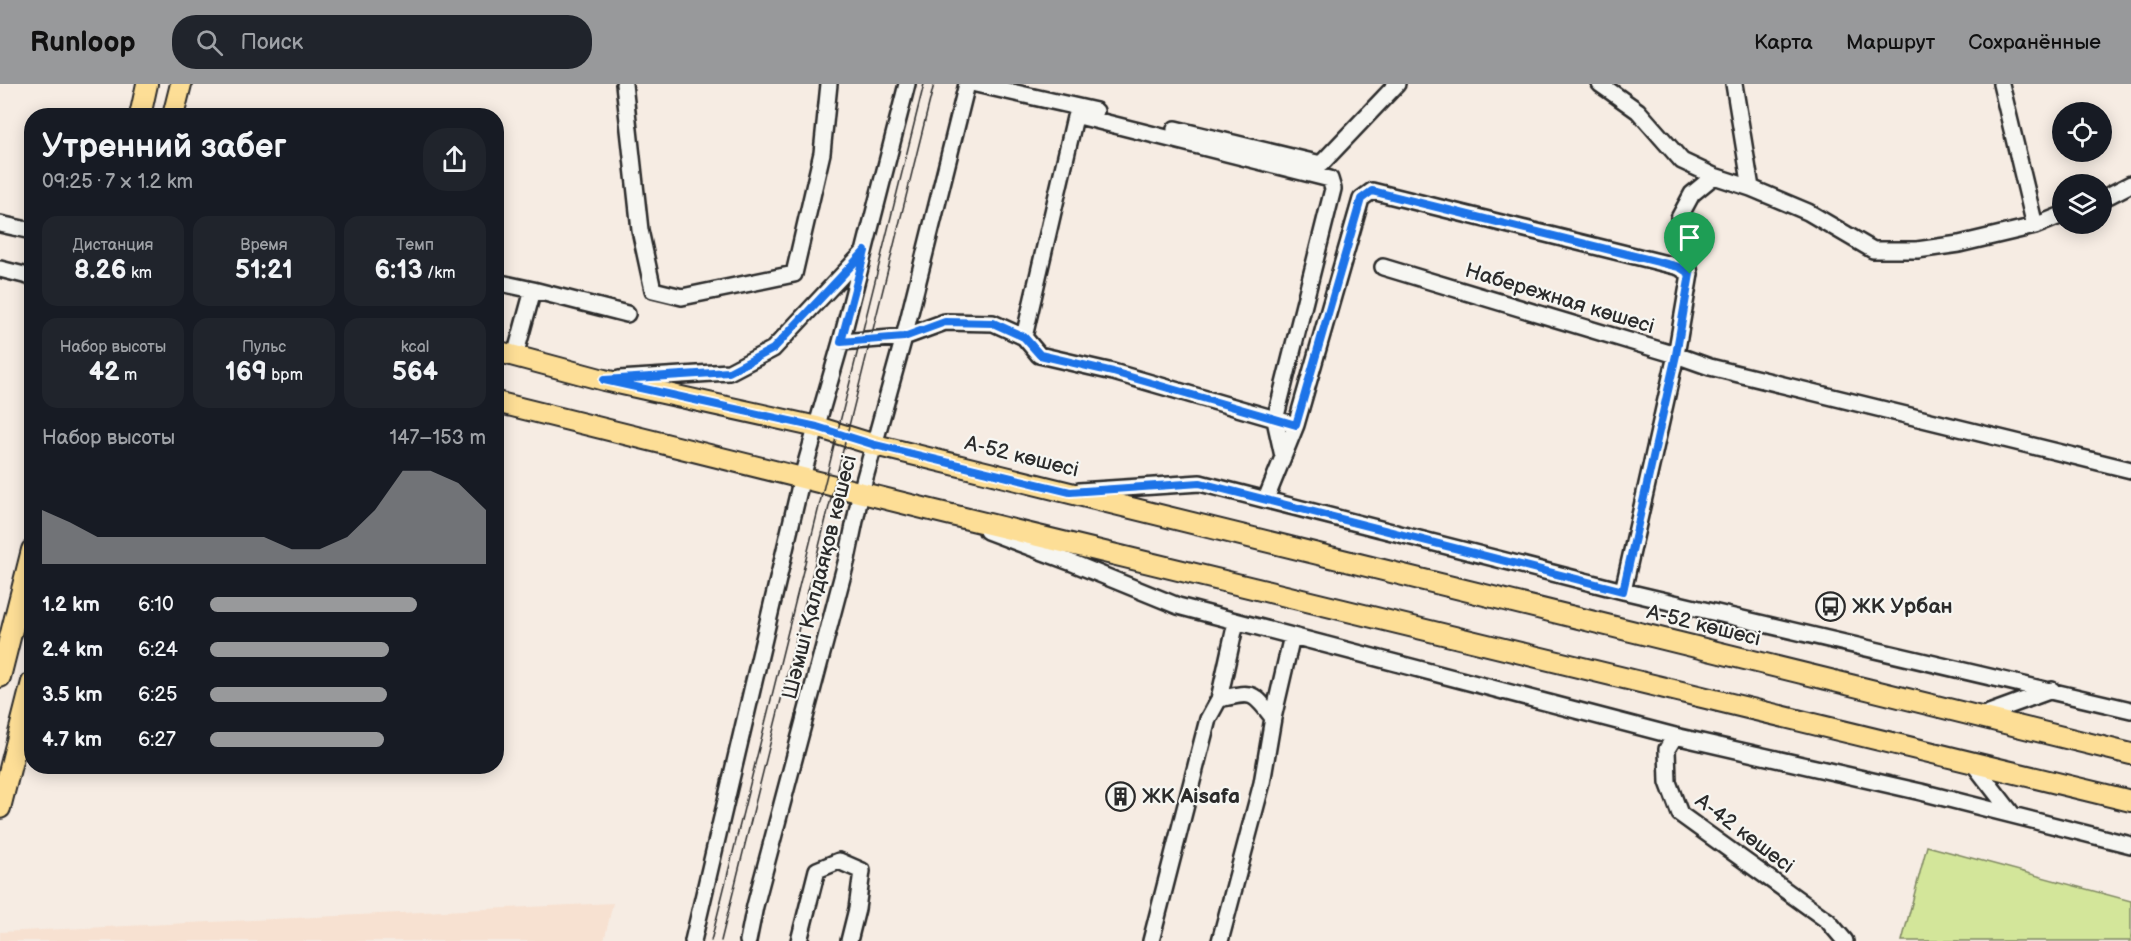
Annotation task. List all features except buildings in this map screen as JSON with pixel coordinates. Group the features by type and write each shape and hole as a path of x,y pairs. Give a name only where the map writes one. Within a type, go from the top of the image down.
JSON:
{"main road":[{"path":"142,108 147,84"},
{"path":"175,108 181,84"},
{"name":"А-52 көшесі","path":"506,354 604,380 817,427 875,445 2131,754"},
{"path":"504,404 2131,801"},
{"path":"0,677 24,582"},
{"path":"0,808 24,714"}],"street":[{"path":"624,84 640,230 653,290 682,297 794,274 822,153 829,84"},
{"name":"Шәмші Қалдаяқов көшесі","path":"693,941 802,477 841,342 906,84"},
{"name":"Шәмші Қалдаяқов көшесі","path":"748,941 755,906 847,559 861,492 904,337 967,84"},
{"path":"976,84 1322,164 1397,84"},
{"path":"1600,84 1638,111 1682,161 1714,176 1751,188 1808,212 1873,250 1959,244 2035,226 2052,219"},
{"path":"1734,84 1751,188"},
{"path":"2001,84 2035,226"},
{"path":"1024,337 1075,117 1083,117 1330,179 1333,189 1275,420 1283,456"},
{"name":"Набережная көшесі","path":"1383,267 1676,355 1690,274 1679,218 1692,194 1714,176"},
{"path":"2112,194 2131,184"},
{"path":"1266,499 1296,425 1361,199 1372,191 1679,267 1690,274"},
{"path":"0,224 24,229"},
{"path":"604,380 729,372 773,349 865,251"},
{"path":"0,269 24,275"},
{"path":"504,284 627,314"},
{"path":"506,354 532,290"},
{"path":"841,342 904,337 945,322 993,323 1024,337 1040,355 1113,372 1296,425"},
{"path":"1623,591 1676,355 1710,367 2131,470"},
{"path":"1070,492 1200,483 1623,591 2131,710"},
{"path":"931,510 1076,564 1178,606 1675,736 1921,792 2131,845"},
{"path":"1151,941 1208,719 1219,699 1236,622"},
{"path":"1220,941 1262,783 1273,718 1292,636"},
{"path":"1978,718 2052,690"},
{"path":"1219,699 1244,694 1258,698 1273,718"},
{"name":"А-42 көшесі","path":"1675,736 1667,749 1668,783 1680,814 1828,921 1845,941"},
{"path":"1972,762 2013,815"},
{"path":"799,941 817,870 839,861 862,871 857,909 849,941"}],"shaded area":[{"path":"613,903 604,941 0,941 0,932"}],"green space":[{"path":"1927,846 2131,901 2131,941 1902,941"}],"tram line":[{"path":"711,941 924,84"},
{"path":"721,941 934,84"}],"place":[{"name":"ЖК Урбан","path":"1831,606"},
{"name":"ЖК Aisafa","path":"1121,796"}],"route":[{"path":"1372,191 1679,267 1690,274 1676,355 1623,591 1200,483 1070,492 875,445 817,427 604,380 729,372 773,349 865,251 841,342 904,337 945,322 993,323 1024,337 1040,355 1113,372 1296,425 1361,199 1372,191"}]}
